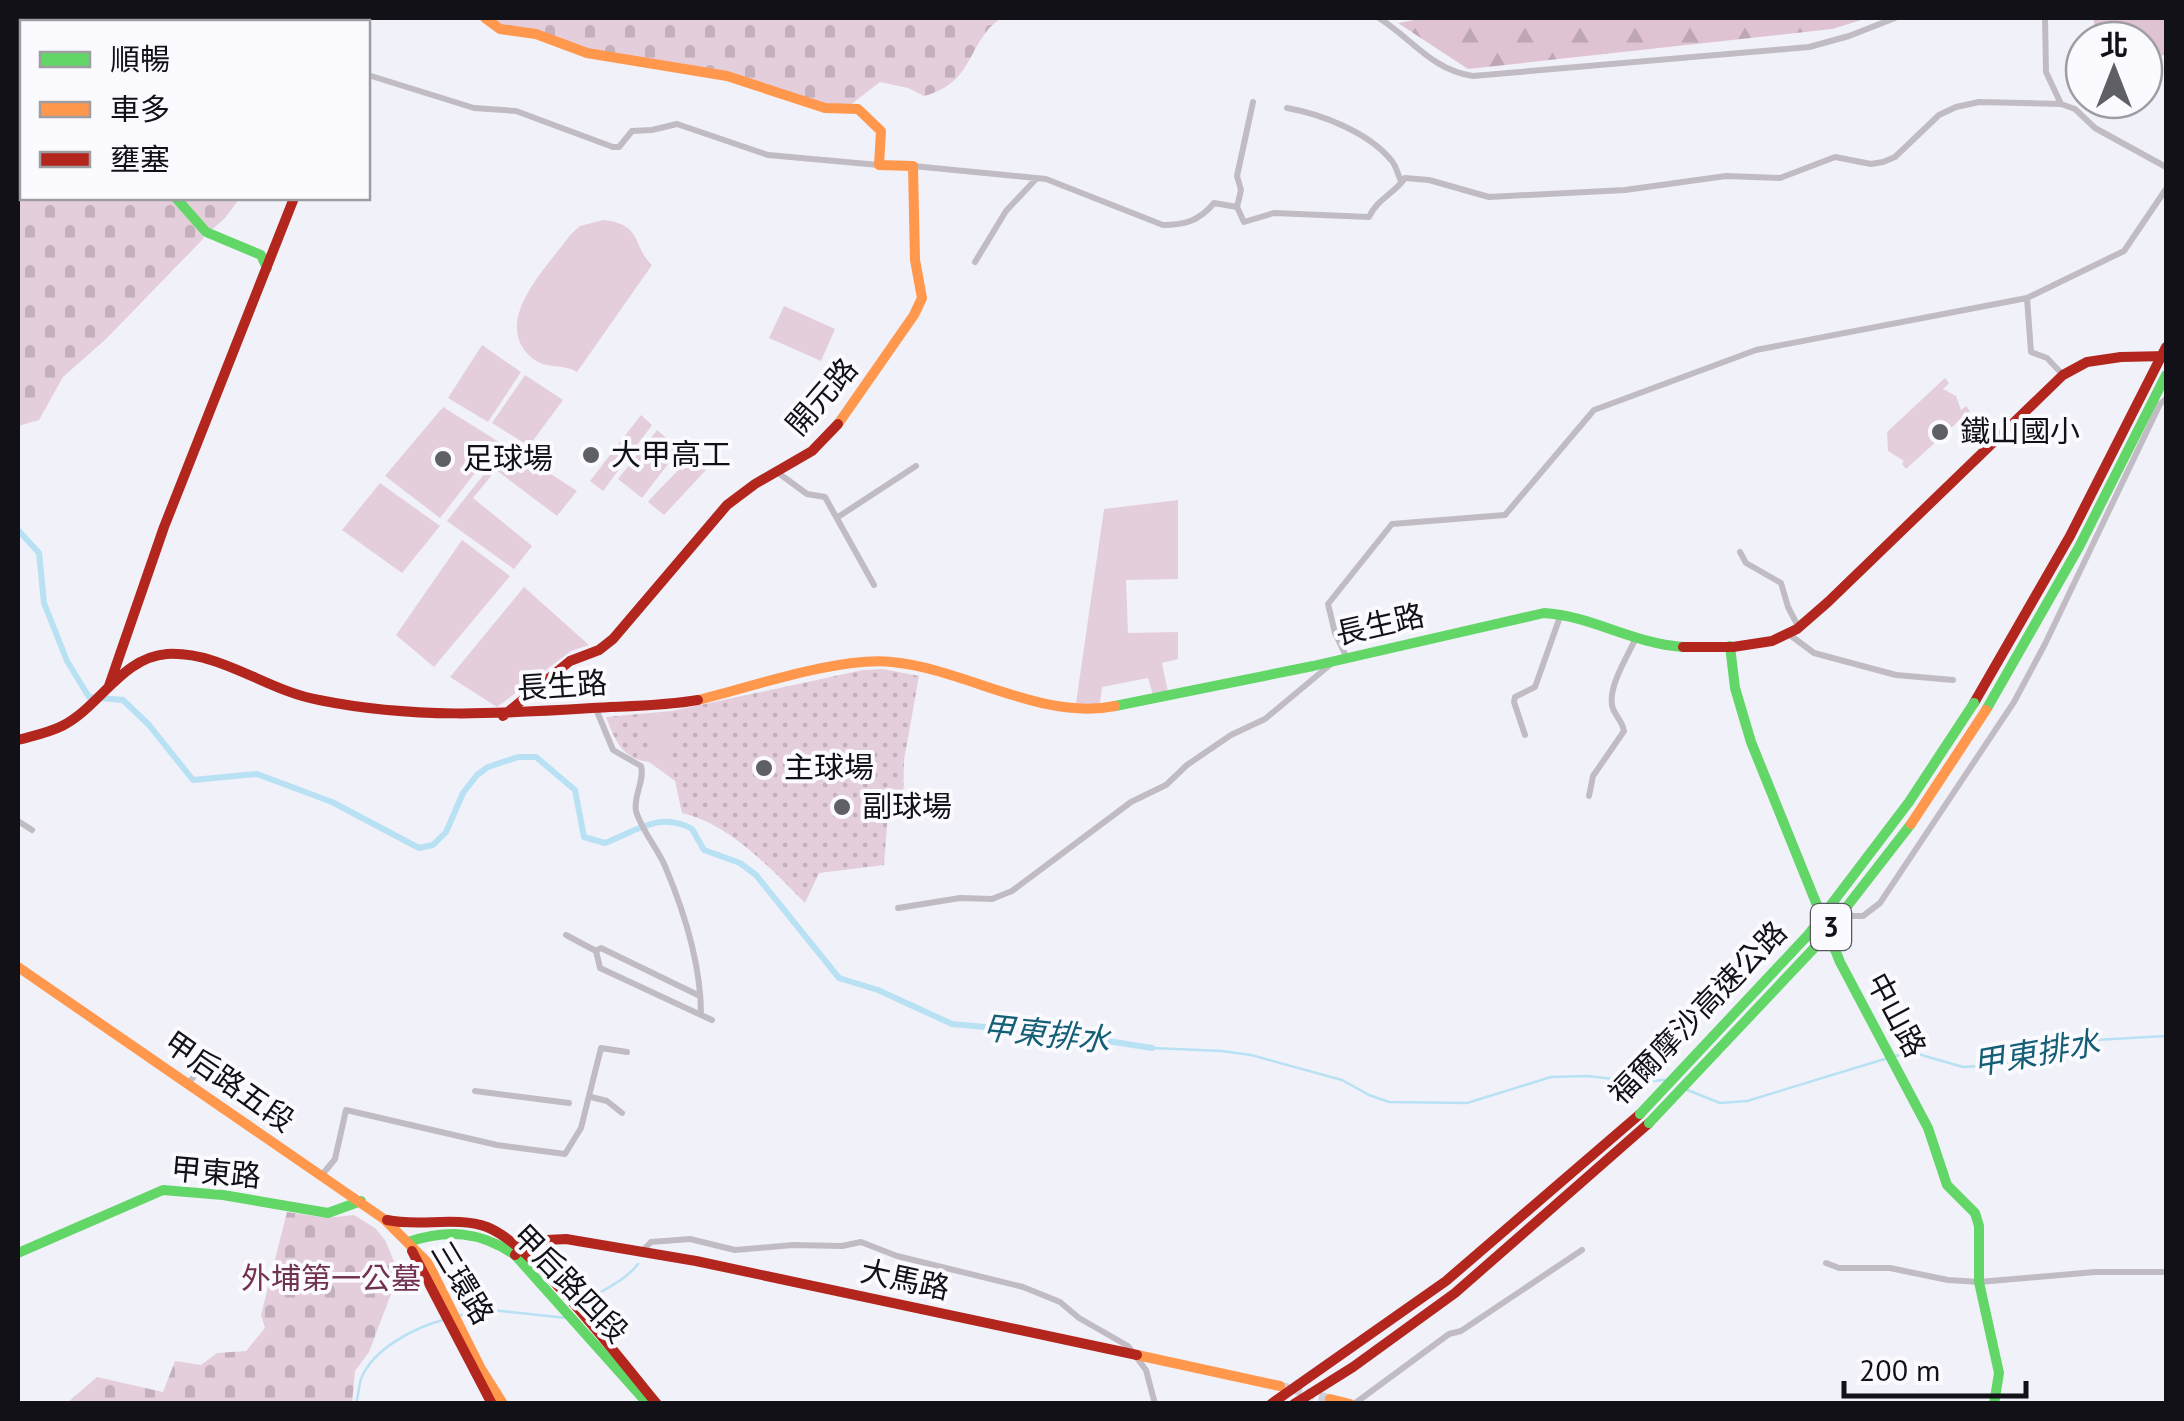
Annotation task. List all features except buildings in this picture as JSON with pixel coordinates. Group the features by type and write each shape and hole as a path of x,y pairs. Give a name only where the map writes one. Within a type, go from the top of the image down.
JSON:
{"main road":[{"path":"486,18 500,29 536,34 587,52 727,76 825,108 858,110 881,131 879,165 913,166"},
{"name":"開元路","path":"504,716 570,661 599,650 613,639 726,505 812,450 848,413 920,306 913,166"},
{"path":"178,200 206,232 260,255 266,261 266,270"},
{"path":"105,691 164,527 293,200"},
{"name":"福爾摩沙高速公路","path":"1287,1394 1446,1281 1644,1118 1808,935 1908,802 1974,703 2070,536 2166,347"},
{"path":"1790,635 2063,375 2087,362 2121,356 2166,356"},
{"name":"福爾摩沙高速公路","path":"1287,1394 1352,1366 1454,1293 1644,1118 1816,945 1922,809 1986,710 2079,546 2166,376"},
{"name":"長生路","path":"504,716 694,701 879,659 924,667 1066,707 1101,709 1544,613 1562,613 1635,640 1669,646 1730,646 1773,642 1790,635"},
{"name":"中山路","path":"1730,646 1735,688 1751,742 1840,962 1928,1128 1947,1186 1975,1213 1978,1282 2000,1382 1994,1404"},
{"path":"18,740 62,726 88,708 126,670 152,656 182,653 315,700 406,712 504,716"},
{"path":"118,656 126,670"},
{"name":"甲后路五段","path":"18,967 361,1201 408,1242"},
{"name":"甲東路","path":"18,1253 163,1190 222,1194 328,1213 361,1201"},
{"name":"甲后路四段","path":"384,1219 411,1226 474,1225 503,1234 648,1404"},
{"path":"408,1242 429,1227"},
{"name":"甲后路四段","path":"408,1242 431,1234 464,1232 482,1234 518,1252 657,1404"},
{"name":"大馬路","path":"518,1252 527,1241 566,1239 712,1265 1135,1355 1287,1394"},
{"name":"三環路","path":"408,1242 503,1404"},
{"name":"三環路","path":"420,1259 492,1404"},
{"path":"1268,1404 1287,1394"},
{"path":"1330,1399 1351,1404"}],"street":[{"path":"1379,18 1440,66 1454,74 1473,76 1808,47 1896,18"},
{"path":"2045,18 2046,72 2061,104"},
{"path":"370,76 474,108 516,111 613,146 620,146 632,131 676,124 768,155 879,165"},
{"path":"1253,102 1238,176 1242,190 1238,207 1244,222 1274,213 1369,217 1375,203 1394,192 1405,178 1429,180 1488,197 1624,190 1726,176 1780,178 1835,157 1871,164 1894,158 1939,115 1978,102 2061,104 2075,109 2095,128 2166,167"},
{"path":"1287,108 1337,122 1392,161 1402,182"},
{"path":"913,166 1038,178 1162,225 1183,225 1204,216 1214,203 1238,207"},
{"path":"975,262 1006,211 1038,178"},
{"path":"1346,658 1328,604 1392,524 1505,515 1594,410 1756,350 2027,298 2124,250 2166,189"},
{"path":"2027,298 2030,352 2047,358 2063,375"},
{"path":"1830,936 1848,916 1863,916 1880,903 2014,702 2160,404 2166,399"},
{"path":"838,518 916,466"},
{"path":"777,472 807,494 825,497 874,585"},
{"path":"1740,552 1746,563 1782,584 1798,626"},
{"path":"1525,735 1515,697 1534,687 1562,613"},
{"path":"1790,635 1814,653 1896,674 1954,680"},
{"path":"1589,796 1593,776 1624,731 1612,695 1635,640"},
{"path":"898,908 960,898 992,899 1012,890 1131,802 1166,785 1187,765 1265,718 1334,661"},
{"path":"596,709 613,750 641,766 637,813 664,865 677,901 692,950 702,1015"},
{"path":"18,821 32,830"},
{"path":"566,935 596,951 600,968 712,1020"},
{"path":"596,951 602,948 701,997"},
{"path":"322,1175 336,1159 346,1110 497,1145 565,1154 581,1128 600,1048 628,1052"},
{"path":"188,1084 205,1062"},
{"path":"475,1091 569,1103"},
{"path":"591,1097 607,1101 622,1113"},
{"path":"640,1253 651,1242 690,1239 735,1250 861,1242 897,1256 1022,1287 1060,1302 1079,1318 1128,1346 1146,1370 1155,1404"},
{"path":"1351,1404 1449,1334 1461,1331 1582,1250"},
{"path":"1826,1262 1840,1268 1890,1268 1978,1282 2095,1272 2166,1272"}],"green space":[{"path":"490,18 1002,18 982,37 962,71 941,90 924,96 880,82 849,106 795,103 723,77 595,58 539,35 507,31"},
{"path":"1425,18 1868,18 1832,29 1468,69 1398,23"},
{"path":"2166,18 2166,55 2164,20 2093,20"},
{"path":"18,51 20,200 176,200 204,238 106,339 63,377 39,420 18,426"},
{"path":"180,200 238,200 225,218 208,233"},
{"path":"603,220 631,231 652,265 577,372 537,362 520,344 517,328 527,294 571,234 580,226"},
{"path":"784,306 835,329 821,361 769,338"},
{"path":"482,345 521,372 488,422 448,398"},
{"path":"525,375 563,400 529,446 492,423"},
{"path":"1945,378 1949,383 1943,389 1956,396 1961,410 1966,406 1970,411 1906,469 1904,461 1888,451 1887,432"},
{"name":"足球場","path":"443,407 499,442 440,518 385,476"},
{"path":"641,415 652,425 603,491 590,481"},
{"path":"657,430 676,446 668,464 642,498 618,479"},
{"path":"507,445 577,491 557,516 496,470 473,498 532,546 514,569 447,521"},
{"path":"689,456 706,470 664,515 648,502"},
{"path":"380,483 440,526 402,573 342,530"},
{"path":"1178,500 1178,579 1126,580 1128,633 1178,632 1178,659 1162,663 1168,692 1153,695 1148,678 1102,687 1100,703 1093,706 1076,703 1104,509"},
{"path":"462,540 510,576 434,667 396,635"},
{"path":"524,587 589,645 571,651 497,707 450,677"},
{"path":"883,669 919,676 904,760 903,811 888,812 884,865 819,873 805,903 733,837 682,813 672,767 672,711"},
{"path":"672,711 675,781 649,762 649,713"},
{"path":"649,713 649,762 626,753 606,717"},
{"name":"外埔第一公墓","path":"287,1212 327,1218 354,1215 375,1228 385,1240 402,1280 394,1286 369,1352 355,1371 352,1403 67,1403 97,1377 163,1392 175,1361 201,1365 217,1353 246,1351 265,1328 261,1315"}],"waterway":[{"name":"甲東排水","path":"18,530 39,553 44,603 67,661 89,697 123,700 149,725 193,780 257,774 332,802 419,848 433,845 446,832 463,793 477,775 518,757 536,757 575,790 584,837 605,843 659,822 692,829 704,850 740,863 756,875 839,978 878,990 952,1024 1063,1034 1152,1048"},
{"name":"甲東排水","path":"1896,1056 1911,1052 1963,1067 1995,1065 2036,1057 2060,1042 2166,1036"},
{"name":"甲東排水","path":"1152,1048 1251,1055 1342,1080 1389,1102 1467,1103 1551,1077 1664,1080"},
{"name":"甲東排水","path":"1685,1089 1720,1103 1747,1101 1888,1058"},
{"path":"579,1305 618,1282 638,1264"},
{"path":"458,1316 483,1309 567,1318"},
{"path":"356,1404 361,1379 375,1358 409,1333 446,1319"}],"tunnel":[{"path":"1280,1386 1330,1399"}],"traffic: fast":[{"path":"178,200 206,232 261,255 267,268"},
{"path":"1986,710 2079,547 2166,375"},
{"path":"1115,706 1544,613 1683,647"},
{"path":"1730,646 1735,688 1751,742 1840,962 1928,1128 1947,1185 1975,1213 1979,1226 1979,1282 1999,1373 1994,1404"},
{"path":"1640,1114 1808,935 1909,802 1974,703"},
{"path":"1649,1123 1817,945 1911,824"},
{"path":"18,1253 163,1190 223,1195 328,1213 361,1201"},
{"path":"408,1242 437,1235 463,1235 489,1241 515,1255 648,1404"}],"traffic: slow":[{"path":"485,18 500,29 536,34 587,53 727,76 825,108 858,109 881,131 879,165 913,166 915,260 922,298 838,424"},
{"path":"698,700 822,668 871,661 920,667 1031,701 1087,709 1115,706"},
{"path":"1911,824 1986,710"},
{"path":"18,967 384,1219 428,1263 503,1404"},
{"path":"1137,1355 1280,1386"},
{"path":"1330,1399 1350,1404"}],"traffic: jam":[{"path":"109,686 164,527 293,200"},
{"path":"1974,703 2070,536 2166,347"},
{"path":"2121,357 2166,356"},
{"path":"1683,647 1733,647 1772,641 1797,629 2063,375 2087,362 2121,357"},
{"path":"503,716 570,661 599,650 613,639 727,505 812,451 838,424"},
{"path":"18,740 62,726 137,664 167,654 206,659 319,700 388,710 489,713 698,700"},
{"path":"1271,1404 1446,1281 1640,1114"},
{"path":"1294,1404 1353,1367 1455,1293 1649,1123"},
{"path":"387,1220 475,1224 507,1238 576,1306 657,1404"},
{"path":"515,1255 527,1241 566,1239 696,1261 1137,1355"},
{"path":"412,1251 492,1404"}],"place":[{"name":"鐵山國小","path":"1940,432"},
{"name":"大甲高工","path":"591,455"},
{"name":"足球場","path":"443,459"},
{"name":"主球場","path":"764,768"},
{"name":"副球場","path":"842,807"}]}
